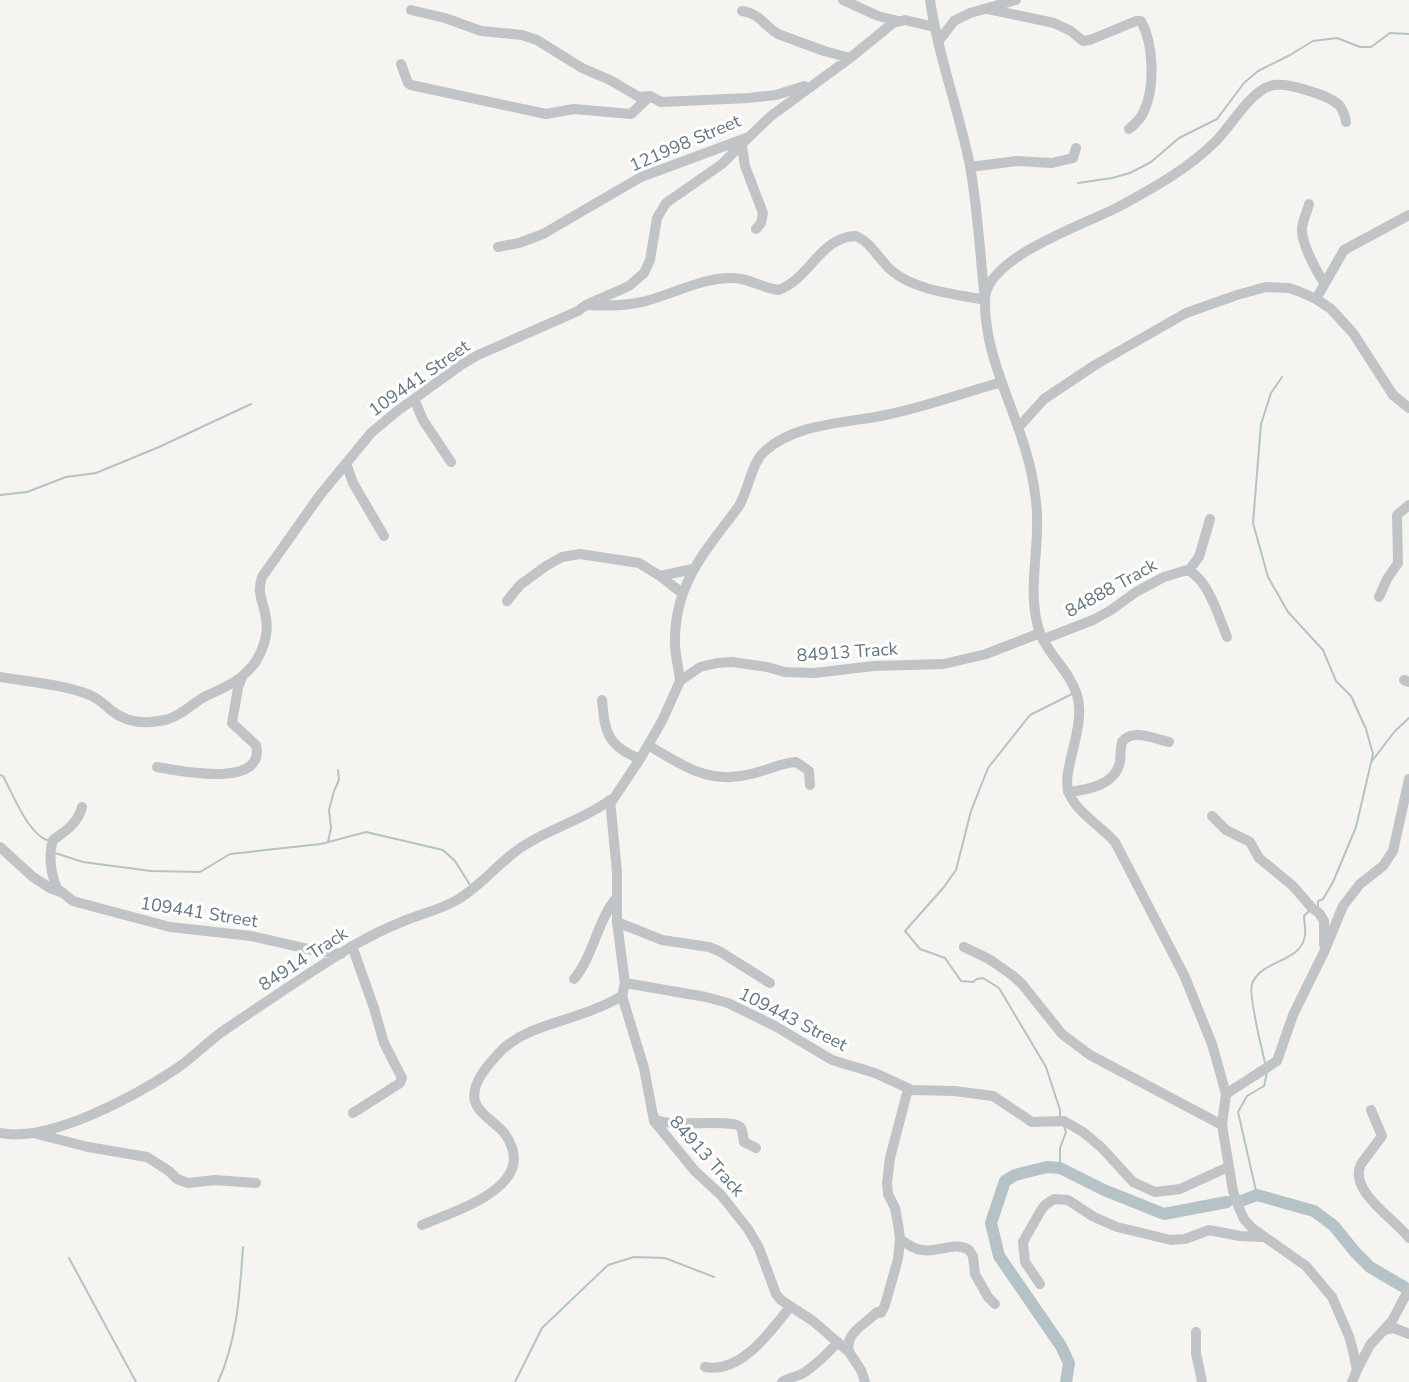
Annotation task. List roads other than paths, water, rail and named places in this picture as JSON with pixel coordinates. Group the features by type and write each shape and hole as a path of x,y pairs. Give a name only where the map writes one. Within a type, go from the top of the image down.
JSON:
{"street":[{"path":"843,0 878,16 898,21 914,21 934,27"},
{"path":"930,0 934,27 951,84 970,167 985,300"},
{"path":"938,42 954,21 1016,0"},
{"path":"988,9 1054,23 1071,31 1083,41 1141,21 1148,41 1151,70 1146,108 1137,122 1129,129"},
{"path":"411,10 445,18 481,31 522,35 537,40 582,69 610,80 639,97 650,96 661,102 749,98 792,91 821,79"},
{"path":"742,11 757,15 778,34 850,58"},
{"name":"121998 Street","path":"498,247 519,243 543,234 641,177 749,136 771,116 898,21"},
{"path":"402,64 411,86 546,114 574,109 631,114 650,96"},
{"path":"1346,122 1341,108 1325,97 1304,89 1277,85 1267,87 1245,106 1217,140 1165,181 1112,211 1062,231 1016,258 993,278 985,291 984,321 1026,452 1037,505 1038,534 1034,588 1042,636 1073,683 1078,698 1080,723 1068,771 1068,792 1074,803 1115,842 1184,975 1212,1044 1226,1094 1222,1125 1228,1167 1233,1191 1244,1219 1264,1237 1306,1266 1332,1297 1349,1336 1357,1370"},
{"path":"586,305 616,292 639,277 647,268 650,260 655,228 666,203 722,164 742,146 749,136"},
{"path":"742,146 746,166 763,213 761,223 756,229"},
{"path":"970,167 1017,161 1062,162 1073,158 1076,148"},
{"path":"1309,204 1302,233 1314,265 1324,283"},
{"path":"1316,299 1344,250 1409,215"},
{"name":"109441 Street","path":"0,677 82,692 97,698 123,718 148,721 171,718 181,714 198,700 229,686 243,676 262,651 266,637 265,612 259,590 262,577 295,529 371,433 414,399 478,355 553,323 586,305 607,306 641,302 726,278 740,278 778,290 792,283 840,238 856,236 863,239 890,269 904,279 949,293 985,300"},
{"path":"1018,428 1044,399 1069,382 1186,314 1266,287 1289,288 1316,299 1343,321 1373,363 1383,382 1409,408"},
{"path":"422,1225 477,1201 506,1182 511,1174 514,1159 506,1135 479,1109 474,1100 477,1084 491,1063 512,1042 622,996 625,983 617,922 614,798 662,721 680,681 677,623 681,593 693,569 740,506 759,457 772,446 800,432 823,425 887,415 1002,382"},
{"path":"414,399 423,420 451,462"},
{"path":"346,463 353,483 384,536"},
{"path":"1379,597 1398,563 1397,515 1409,505"},
{"path":"1210,519 1199,557 1189,570 1202,581 1227,637"},
{"path":"507,601 530,577 562,557 573,555 633,561 660,576 681,593"},
{"path":"660,576 693,569"},
{"name":"84888 Track","path":"1042,636 1093,620 1126,597 1164,577 1189,570"},
{"name":"84913 Track","path":"680,681 700,667 732,662 785,672 814,674 874,666 944,664 980,656 1042,636"},
{"path":"677,656 700,667"},
{"path":"157,767 192,773 230,773 246,771 252,767 257,757 256,745 232,723 238,688 243,676"},
{"path":"602,700 607,734 625,753 640,759"},
{"path":"1068,792 1092,788 1105,782 1117,769 1122,742 1128,736 1139,735 1169,742"},
{"path":"648,745 702,774 723,778 743,776 796,762 809,771 810,785"},
{"path":"1226,1094 1277,1061 1293,1015 1348,897 1383,866 1393,851 1409,779"},
{"name":"84914 Track","path":"0,1133 16,1136 34,1134 97,1112 125,1099 177,1068 224,1030 352,946 381,930 456,901 519,849 546,832 594,812 614,798"},
{"path":"63,893 57,889 54,881 50,848 53,840 77,820 82,807"},
{"path":"1212,816 1226,830 1250,842 1259,858 1293,886 1319,913 1324,921 1324,952"},
{"name":"109441 Street","path":"0,847 33,877 73,901 160,925 251,936 341,954"},
{"path":"574,979 589,955 608,909 617,897"},
{"path":"617,922 662,940 709,947 770,983"},
{"path":"352,946 384,1043 402,1078 400,1083 353,1113"},
{"path":"964,947 989,959 1022,984 1062,1034 1090,1055 1222,1125"},
{"name":"109443 Street","path":"625,983 728,1003 775,1026 831,1060 875,1073 908,1089 993,1096 1032,1122 1060,1120 1071,1124 1102,1148 1132,1182 1155,1192 1180,1190 1228,1167"},
{"name":"84913 Track","path":"622,996 645,1068 654,1121 695,1171 721,1195 748,1229 759,1248 777,1294 790,1307 813,1321 849,1352 861,1370 865,1382"},
{"path":"849,1352 847,1346 851,1336 877,1312 881,1312 885,1305 897,1266 900,1239 895,1208 888,1194 887,1183 890,1158 908,1089"},
{"path":"651,1109 655,1119 666,1124 737,1125 741,1128 744,1142 756,1148"},
{"path":"1371,1110 1382,1136 1361,1164 1359,1179 1379,1208 1409,1238"},
{"path":"34,1134 88,1148 147,1157 177,1179 188,1184 215,1180 256,1184"},
{"path":"1040,1284 1025,1262 1023,1242 1045,1205 1054,1199 1068,1200 1094,1217 1117,1227 1171,1240 1185,1239 1209,1230 1240,1236 1264,1237"},
{"path":"900,1239 909,1246 922,1250 956,1247 969,1250 973,1256 976,1277 995,1304"},
{"path":"1352,1382 1370,1345 1392,1321 1409,1289"},
{"path":"705,1367 724,1366 759,1346 790,1307"},
{"path":"1384,1330 1394,1328 1409,1334"},
{"path":"1196,1332 1196,1353 1202,1382"},
{"path":"782,1382 789,1377 803,1373 823,1358 838,1342"}],"waterway":[{"path":"1078,183 1130,173 1151,162 1179,138 1217,119 1244,83 1258,71 1313,41 1337,38 1360,47 1371,47 1390,33 1409,34"},
{"path":"1282,377 1271,393 1261,424 1253,523 1268,577 1288,612 1323,650 1336,681 1351,696 1366,729 1373,754 1356,827 1333,882 1323,899 1318,901 1318,907"},
{"path":"0,495 27,492 66,477 96,473 159,447 251,404"},
{"path":"1060,1117 1060,1110 1046,1067 999,988 983,978 973,982 961,981 945,958 920,949 905,931 956,870 971,811 988,768 1030,715 1072,694"},
{"path":"1372,761 1395,731 1409,718"},
{"path":"328,842 331,828 329,810 339,780 338,770"},
{"path":"0,775 3,776 35,832 50,841"},
{"path":"55,853 83,862 151,871 200,872 230,854 321,844 366,832 443,850 455,861 470,885"},
{"path":"1265,1063 1254,1010 1252,984 1264,970 1297,951 1305,933 1304,916 1310,910"},
{"path":"1257,1195 1238,1112 1247,1096 1264,1086 1267,1072"},
{"path":"1060,1168 1060,1148 1066,1132 1064,1126"},
{"path":"1066,1382 1069,1363 1061,1346 999,1256 991,1223 1005,1181 1015,1175 1047,1167 1060,1168 1104,1190 1164,1214 1227,1202"},
{"path":"1241,1201 1257,1195 1314,1211 1334,1226 1370,1267 1404,1287"},
{"path":"218,1382 230,1350 239,1299 243,1247"},
{"path":"515,1382 542,1328 608,1265 634,1257 665,1258 714,1277"},
{"path":"69,1258 136,1382"}]}
